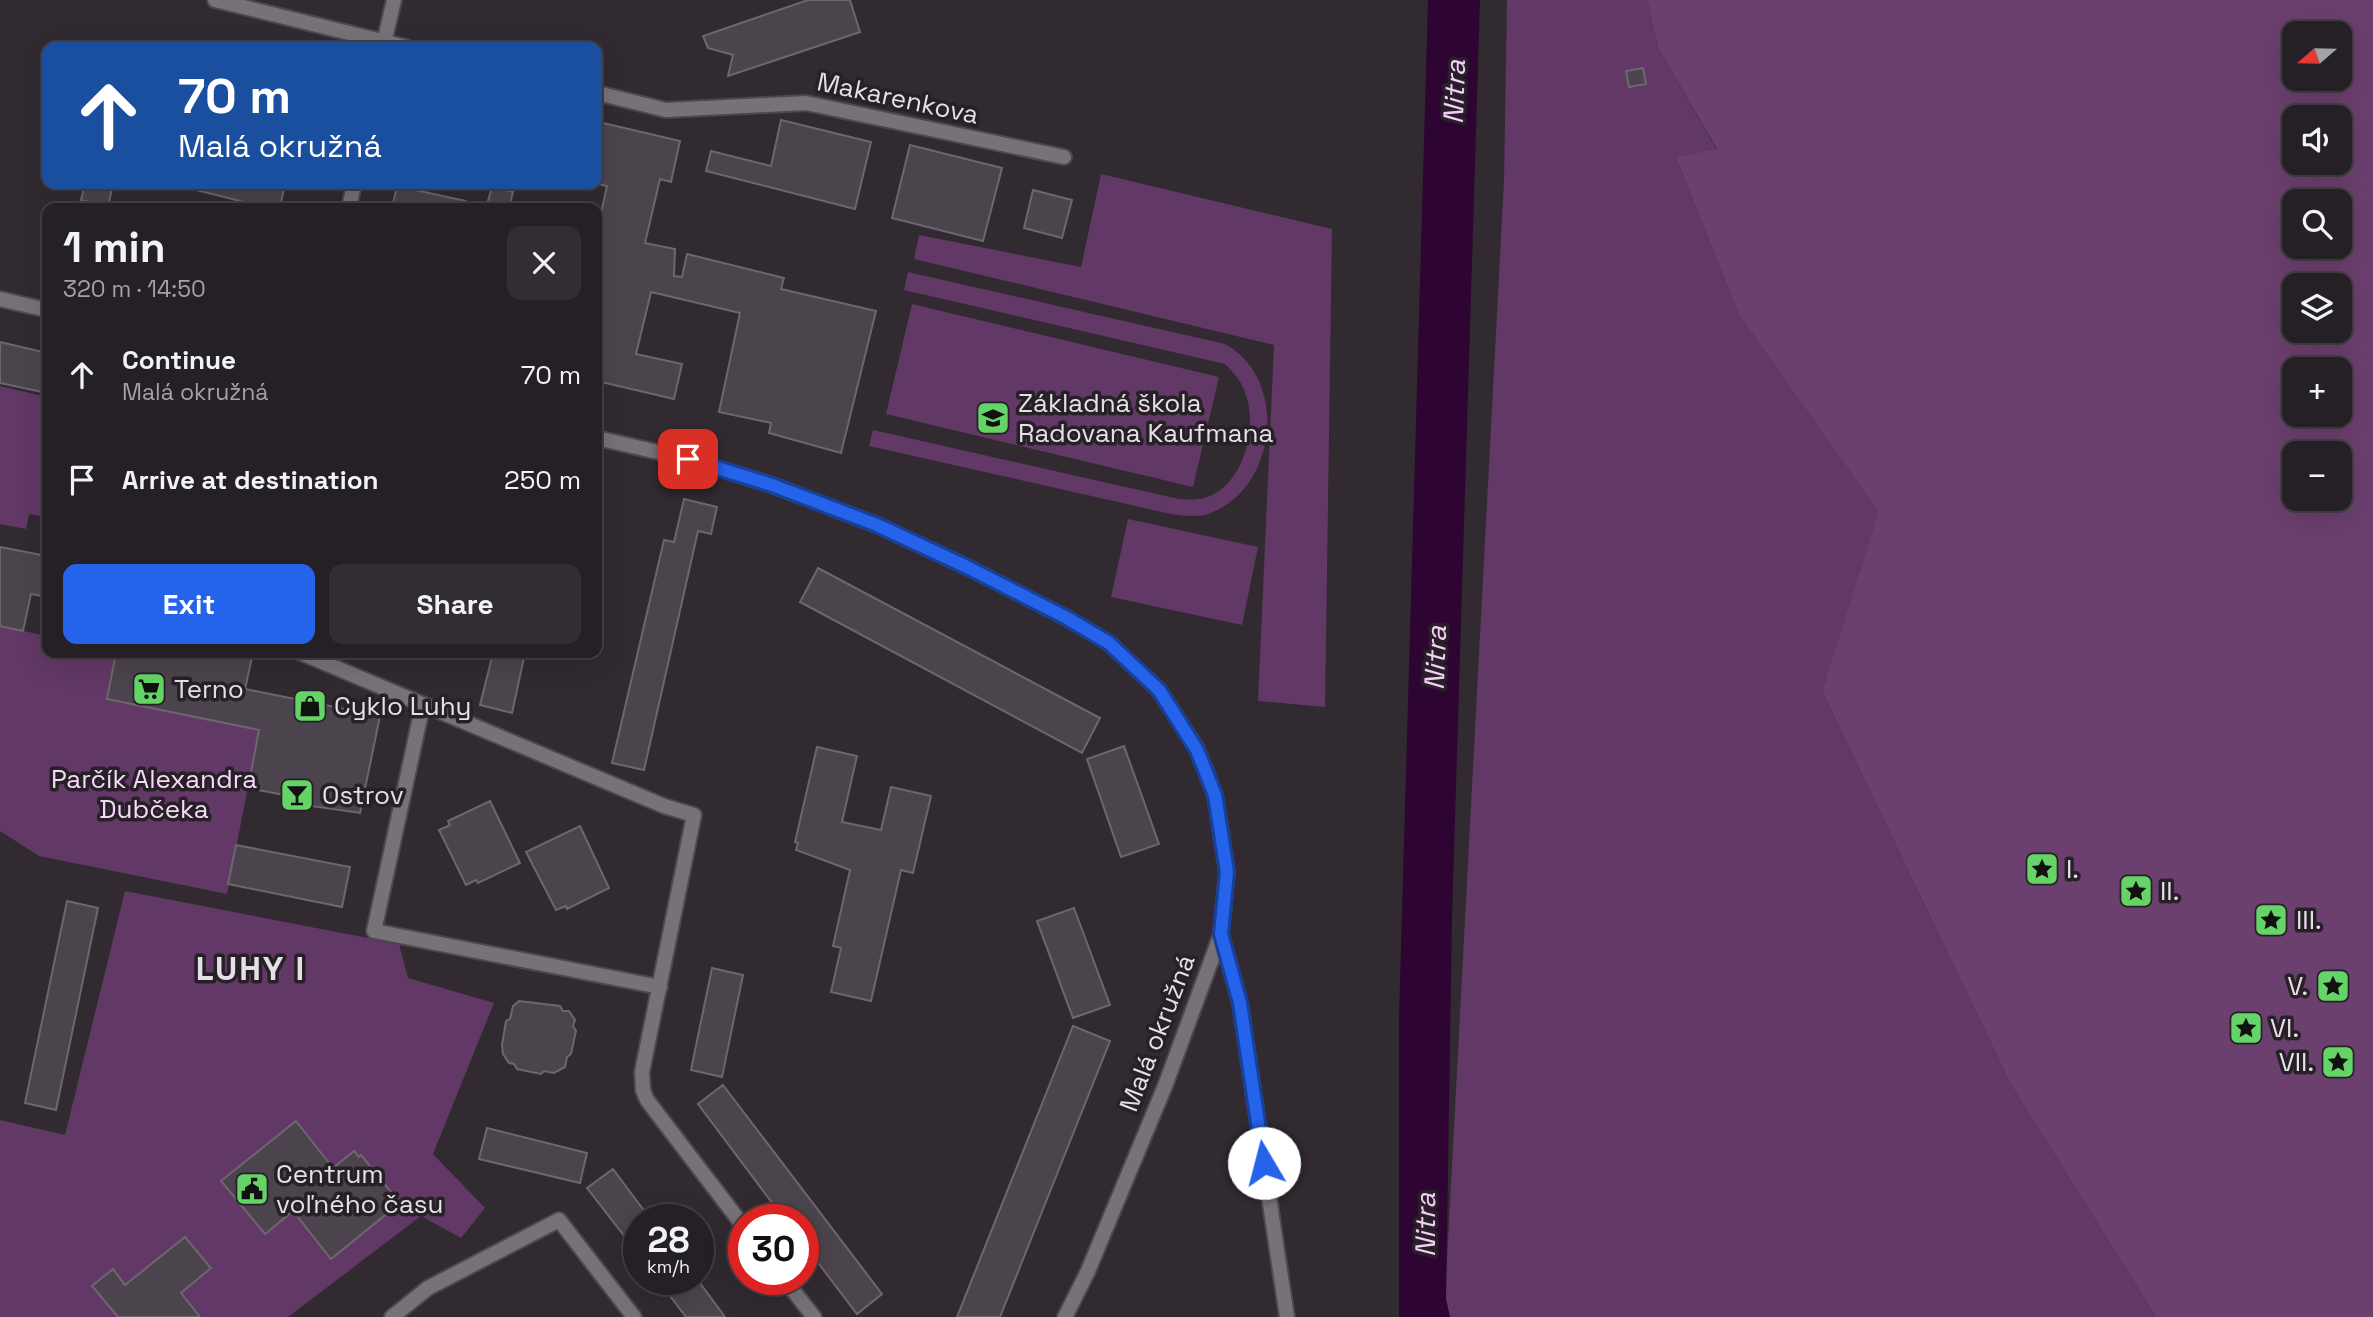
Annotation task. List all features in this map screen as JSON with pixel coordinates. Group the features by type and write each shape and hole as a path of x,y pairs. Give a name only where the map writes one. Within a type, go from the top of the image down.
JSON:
{"street":[{"path":"215,0 372,42"},
{"path":"384,42 394,0"},
{"name":"Makarenkova","path":"602,94 666,110 806,103 1064,158"},
{"path":"0,299 42,309"},
{"name":"Malá okružná","path":"602,439 664,453 772,485 877,525 1067,618 1109,643 1159,690 1197,750 1215,795 1227,872 1221,934 1165,1086 1088,1271 1065,1317"},
{"path":"314,658 664,806 694,814 642,1072 643,1090 655,1112 728,1206"},
{"path":"423,704 374,930 660,988"},
{"path":"1221,934 1240,1003 1287,1317"},
{"path":"392,1317 428,1288 559,1220 634,1317"},
{"path":"797,1295 814,1317"}],"green space":[{"path":"1507,0 1647,0 1658,48 1717,150 1676,157 1739,315 1880,513 1822,691 2011,1085 2156,1317 1444,1317 1504,181"},
{"path":"1101,174 1332,229 1325,707 1258,701 1274,345 914,259 919,235 1081,267"},
{"path":"908,272 1225,344 1245,360 1259,381 1266,405 1267,431 1262,456 1251,479 1235,498 1213,512 1198,516 1182,515 869,446 873,430 1179,499 1202,498 1216,493 1234,475 1246,449 1250,421 1246,395 1225,364 904,290"},
{"path":"912,304 1219,377 1193,487 886,414"},
{"path":"0,386 42,396 42,516 29,514 26,529 0,524"},
{"path":"1128,519 1258,547 1242,625 1111,597"},
{"name":"Parčík Alexandra Dubčeka","path":"0,626 42,635 42,658 115,658 107,699 259,731 227,894 39,856 0,831"},
{"path":"125,891 399,944 408,978 494,1003 433,1154 485,1208 461,1238 421,1216 288,1317 0,1317 0,1120 65,1135"}],"shaded area":[{"path":"1647,0 2373,0 2373,1317 2156,1317 2011,1085 1822,691 1879,512 1739,315 1676,157 1717,149 1658,48"}],"water":[{"name":"Nitra","path":"1428,0 1480,0 1452,917 1446,1299 1450,1317 1399,1317 1399,1018"}],"building":[{"path":"808,0 850,0 860,32 728,76 733,55 708,48 703,36"},
{"path":"1643,68 1646,84 1629,87 1626,71"},
{"path":"781,120 871,142 855,209 706,171 711,151 771,166"},
{"path":"603,123 680,141 671,182 660,179 645,243 675,249 674,276 682,277 687,254 784,278 781,289 876,311 841,453 769,433 771,423 719,412 740,313 651,292 636,354 682,364 674,399 602,382 602,209 607,186 602,185"},
{"path":"910,145 1002,168 983,241 892,218"},
{"path":"84,189 112,189 109,203 81,200"},
{"path":"284,189 281,203 248,203 196,190"},
{"path":"396,189 411,189 466,201 466,203 393,203"},
{"path":"491,189 513,192 510,203 487,203"},
{"path":"1033,190 1072,200 1062,238 1024,228"},
{"path":"0,342 42,352 42,392 0,383"},
{"path":"684,499 717,507 711,534 698,531 644,770 612,763 664,540 674,542"},
{"path":"0,547 42,555 42,596 31,594 23,631 0,626"},
{"path":"818,568 1100,718 1082,753 800,602"},
{"path":"115,658 252,658 245,689 380,716 360,813 283,802 284,795 248,788 259,730 107,699"},
{"path":"492,658 524,658 512,713 480,705"},
{"path":"1124,746 1159,844 1121,857 1087,759"},
{"path":"817,747 857,756 842,822 881,830 891,787 931,796 913,873 901,870 871,1001 831,992 841,948 833,946 850,870 796,850 798,843 795,842"},
{"path":"490,801 520,863 478,883 476,880 466,885 439,830 450,825 448,821"},
{"path":"580,826 609,888 567,909 566,906 556,910 526,852"},
{"path":"236,845 350,867 342,907 228,884"},
{"path":"67,901 98,908 56,1110 25,1103"},
{"path":"1074,908 1110,1005 1073,1018 1037,921"},
{"path":"712,968 743,975 722,1077 691,1070"},
{"path":"519,1001 560,1006 563,1011 569,1011 575,1020 573,1026 576,1031 565,1067 554,1073 544,1071 541,1074 517,1069 514,1064 509,1063 503,1054 502,1045 506,1021 510,1019 513,1006"},
{"path":"1073,1026 1110,1041 1000,1317 957,1317"},
{"path":"723,1085 814,1204 773,1204 698,1104"},
{"name":"Centrum voľného času","path":"296,1121 333,1168 354,1151 359,1157 361,1155 400,1203 331,1259 293,1211 265,1234 221,1181"},
{"path":"487,1128 587,1153 580,1183 479,1159"},
{"path":"613,1169 639,1204 623,1204 623,1234 587,1188"},
{"path":"819,1211 882,1294 857,1314 819,1264"},
{"path":"185,1237 211,1268 181,1293 200,1317 118,1317 92,1286 113,1269 125,1285"},
{"path":"669,1295 709,1295 725,1317 686,1317"}],"place":[{"name":"Základná škola Radovana Kaufmana","path":"993,418"},
{"name":"Terno","path":"149,689"},
{"name":"Cyklo Luhy","path":"310,706"},
{"name":"Ostrov","path":"297,795"},
{"name":"I.","path":"2042,869"},
{"name":"II.","path":"2136,891"},
{"name":"III.","path":"2271,920"},
{"name":"V.","path":"2333,986"},
{"name":"VI.","path":"2246,1028"},
{"name":"VII.","path":"2338,1062"},
{"name":"Centrum voľného času","path":"252,1189"}],"district":[{"name":"LUHY I","path":"251,968"}],"route":[{"path":"688,459 772,485 923,545 1067,618 1109,643 1159,690 1197,750 1215,795 1227,872 1221,934 1240,1003 1264,1163"}]}
